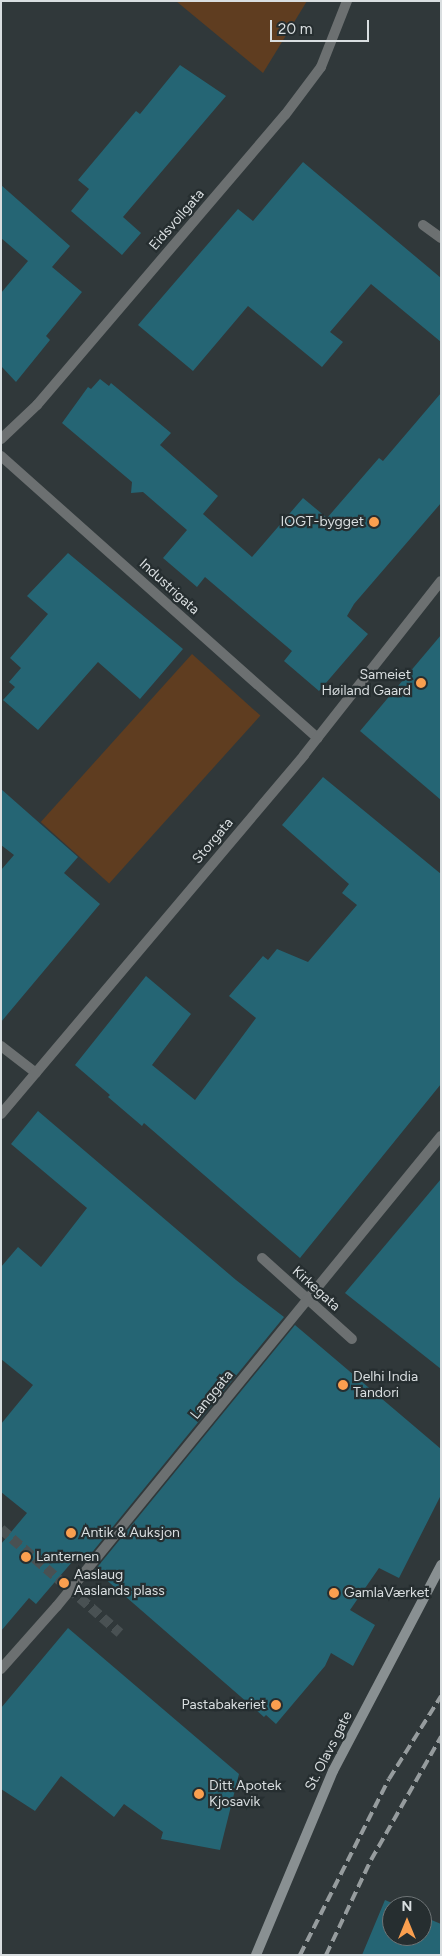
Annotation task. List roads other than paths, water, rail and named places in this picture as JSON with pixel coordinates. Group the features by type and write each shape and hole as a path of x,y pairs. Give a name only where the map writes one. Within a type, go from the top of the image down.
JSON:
{"street":[{"name":"Eidsvollgata","path":"1,439 37,405 285,116 321,67 347,1"},
{"path":"424,225 441,238"},
{"name":"Industrigata","path":"1,456 317,738"},
{"name":"Storgata","path":"1,1114 317,738 441,581"},
{"path":"1,1046 36,1073"},
{"name":"Langgata","path":"1,1669 57,1606 441,1136"},
{"name":"Kirkegata","path":"262,1258 306,1301 352,1339"},
{"name":"St. Olavs gate","path":"256,1955 333,1771 441,1566"}],"tunnel":[{"path":"1,1529 120,1633"}],"railway":[{"path":"300,1955 389,1779 441,1696"},
{"path":"326,1955 371,1860 441,1737"}],"place":[{"name":"IOGT-bygget","path":"374,522"},
{"name":"Sameiet Høiland Gaard","path":"421,683"},
{"name":"Delhi India Tandori","path":"343,1385"},
{"name":"Antik & Auksjon","path":"71,1533"},
{"name":"Lanternen","path":"26,1557"},
{"name":"Aaslaug Aaslands plass","path":"64,1583"},
{"name":"GamlaVærket","path":"334,1593"},
{"name":"Pastabakeriet","path":"276,1705"},
{"name":"Ditt Apotek Kjosavik","path":"199,1794"}]}
